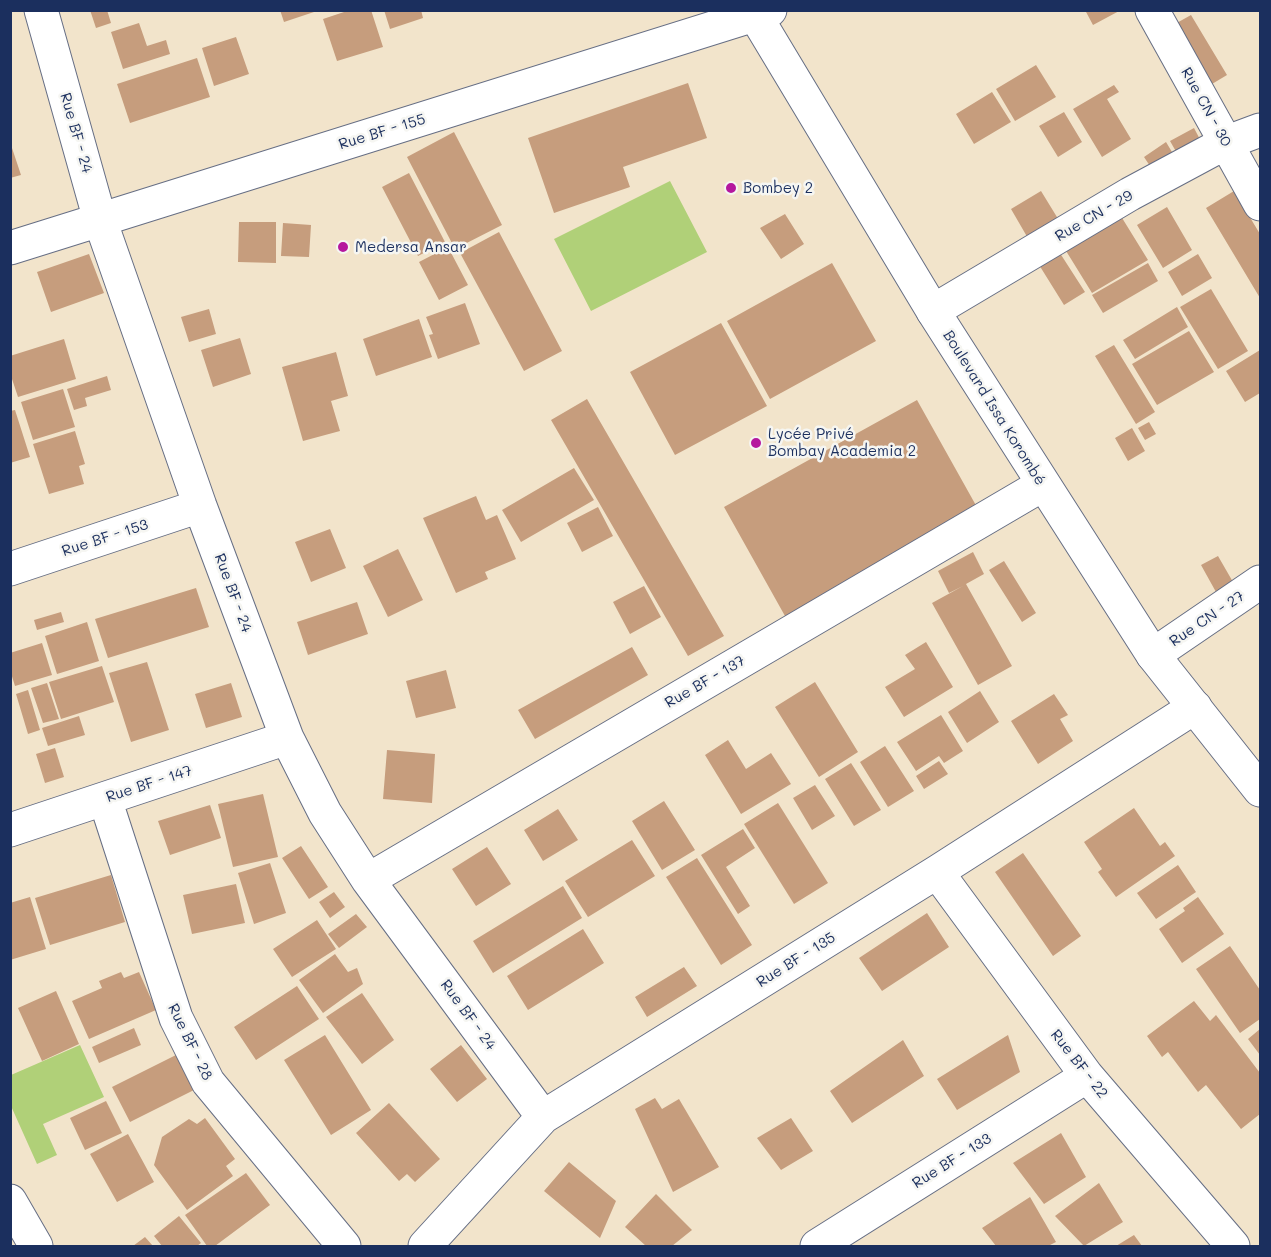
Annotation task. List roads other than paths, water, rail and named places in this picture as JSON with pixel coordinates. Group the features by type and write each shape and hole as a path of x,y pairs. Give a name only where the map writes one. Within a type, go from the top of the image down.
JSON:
{"street":[{"name":"Rue BF - 24","path":"41,10 100,220 201,506 287,738 325,813 368,880 543,1117"},
{"name":"Rue CN - 30","path":"1152,10 1260,204"},
{"name":"Rue BF - 155","path":"10,248 759,12"},
{"name":"Boulevard Issa Korombé","path":"759,12 933,311 1042,484 1153,655 1260,790"},
{"name":"Rue CN - 29","path":"933,311 1130,194 1225,143 1260,130"},
{"name":"Rue BF - 137","path":"368,880 1042,484"},
{"name":"Rue BF - 153","path":"10,569 201,506"},
{"name":"Rue CN - 27","path":"1153,655 1260,582"},
{"name":"Rue BF - 135","path":"425,1246 543,1117 937,872 1195,707"},
{"name":"Rue BF - 147","path":"10,830 287,738"},
{"name":"Rue BF - 28","path":"105,799 176,1018 208,1082 344,1246"},
{"name":"Rue BF - 22","path":"937,872 1087,1076 1233,1246"},
{"name":"Rue BF - 133","path":"817,1246 1087,1076"},
{"path":"10,1201 36,1246"}],"place":[{"name":"Bombey 2","path":"731,188"},
{"name":"Medersa Ansar","path":"343,247"},
{"name":"Lycée Privé Bombay Academia 2","path":"756,443"}]}
